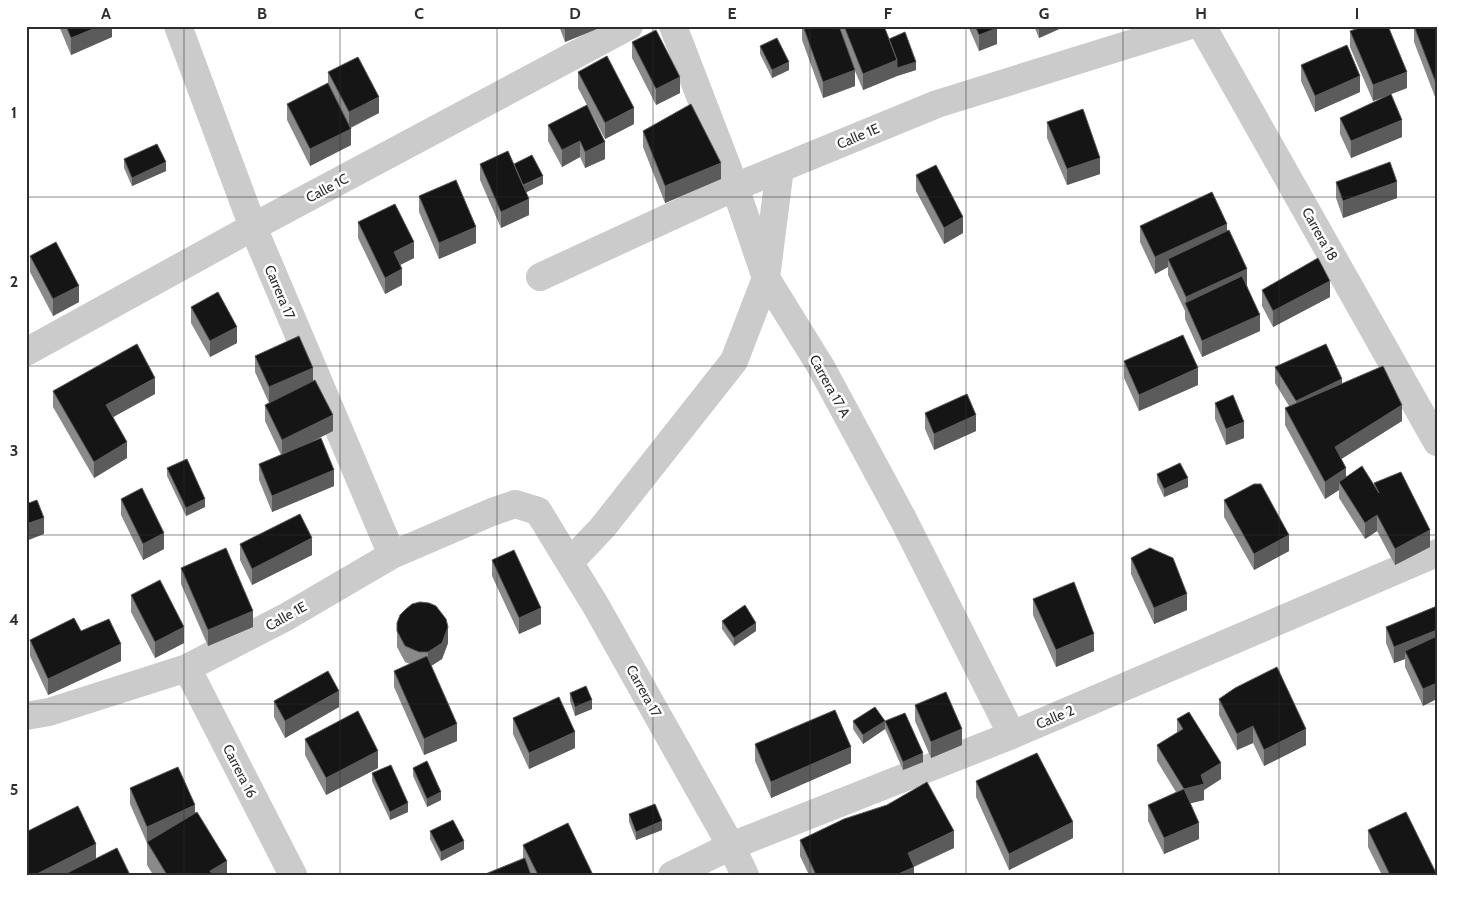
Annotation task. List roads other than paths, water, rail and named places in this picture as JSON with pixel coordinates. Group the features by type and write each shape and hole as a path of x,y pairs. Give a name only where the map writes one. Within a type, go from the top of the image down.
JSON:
{"street":[{"name":"Carrera 17","path":"178,26 253,227 392,555"},
{"name":"Calle 1C","path":"26,352 253,227 629,26"},
{"name":"Carrera 17 A","path":"673,26 735,187 766,278 821,367 903,519 1012,735"},
{"name":"Calle 1E","path":"540,277 735,187 937,104 1188,26"},
{"name":"Carrera 18","path":"1202,26 1437,442"},
{"path":"570,562 603,527 734,361 766,278 780,168"},
{"name":"Calle 1E","path":"26,716 49,712 187,668 286,617 392,555 492,512 515,504 538,511"},
{"name":"Carrera 17","path":"538,511 570,562 731,846 745,875"},
{"name":"Calle 2","path":"672,875 731,846 1012,735 1437,553"},
{"name":"Carrera 16","path":"187,668 293,875"}]}
